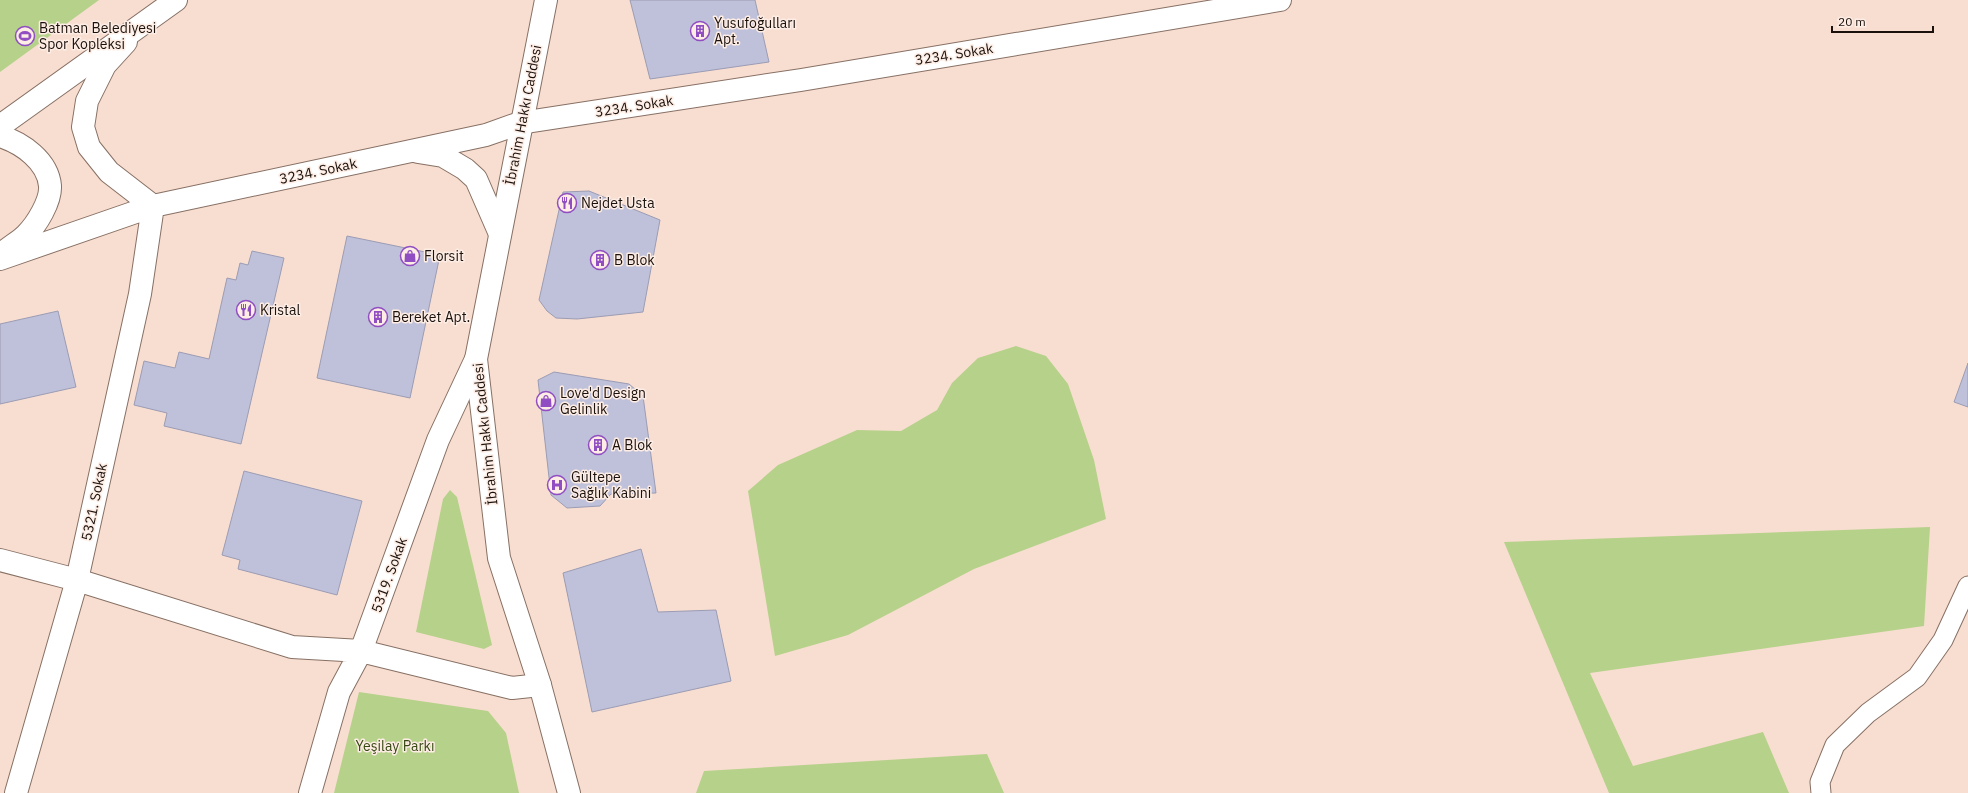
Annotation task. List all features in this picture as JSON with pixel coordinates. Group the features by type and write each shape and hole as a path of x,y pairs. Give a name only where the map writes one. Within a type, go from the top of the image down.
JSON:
{"street":[{"path":"0,126 176,0"},
{"name":"İbrahim Hakkı Caddesi","path":"546,0 520,123 476,359 499,558 540,685 569,793"},
{"name":"3234. Sokak","path":"0,259 153,206 486,135 520,123 808,78 1280,0"},
{"path":"139,27 105,65 87,100 83,127 89,146 109,172 153,206"},
{"path":"0,136 26,148 37,159 47,174 50,186 44,211 26,235 0,255"},
{"path":"412,150 442,156 465,169 476,179 500,234"},
{"name":"5321. Sokak","path":"16,793 77,580 140,294 153,206"},
{"name":"5319. Sokak","path":"310,793 339,692 361,651 438,440 476,359"},
{"path":"0,560 77,580 292,647 361,651 512,688 540,685"}],"lane":[{"path":"1821,793 1820,782 1835,745 1868,713 1917,677 1942,640 1968,586"}],"green space":[{"name":"Batman Belediyesi Spor Kopleksi","path":"0,0 99,0 0,72"},
{"path":"1016,346 1046,356 1068,384 1094,460 1106,519 974,569 848,635 775,656 748,491 778,465 857,430 901,431 937,410 952,383 978,358"},
{"path":"450,490 457,497 492,645 484,649 416,632 443,499"},
{"path":"1930,527 1924,626 1590,673 1633,766 1763,732 1789,793 1609,793 1504,542"},
{"name":"Yeşilay Parkı","path":"359,692 488,711 506,733 519,793 334,793"},
{"path":"987,754 1004,793 696,793 704,771"}],"building":[{"name":"Yusufoğulları Apt.","path":"630,0 755,0 769,62 650,79"},
{"name":"B Blok","path":"589,191 660,220 643,312 577,319 556,318 547,311 539,300 563,192"},
{"name":"Bereket Apt.","path":"347,236 440,255 410,398 317,378"},
{"path":"252,251 284,258 241,444 164,426 167,413 134,405 144,361 175,368 179,352 209,359 227,278 236,280 240,263 248,265"},
{"path":"58,311 76,387 0,404 0,324"},
{"path":"1968,363 1968,407 1954,402"},
{"name":"A Blok","path":"554,372 629,384 643,396 656,493 611,494 600,506 567,508 551,495 538,380"},
{"path":"244,471 362,501 337,595 238,569 240,560 222,555"},
{"path":"641,549 658,612 716,610 731,681 592,712 563,573"}],"place":[{"name":"Yusufoğulları Apt.","path":"700,31"},
{"name":"Batman Belediyesi Spor Kopleksi","path":"25,36"},
{"name":"Nejdet Usta","path":"567,203"},
{"name":"Florsit","path":"410,256"},
{"name":"B Blok","path":"600,260"},
{"name":"Kristal","path":"246,310"},
{"name":"Bereket Apt.","path":"378,317"},
{"name":"Love'd Design Gelinlik","path":"546,401"},
{"name":"A Blok","path":"598,445"},
{"name":"Gültepe Sağlık Kabini","path":"557,485"}]}
